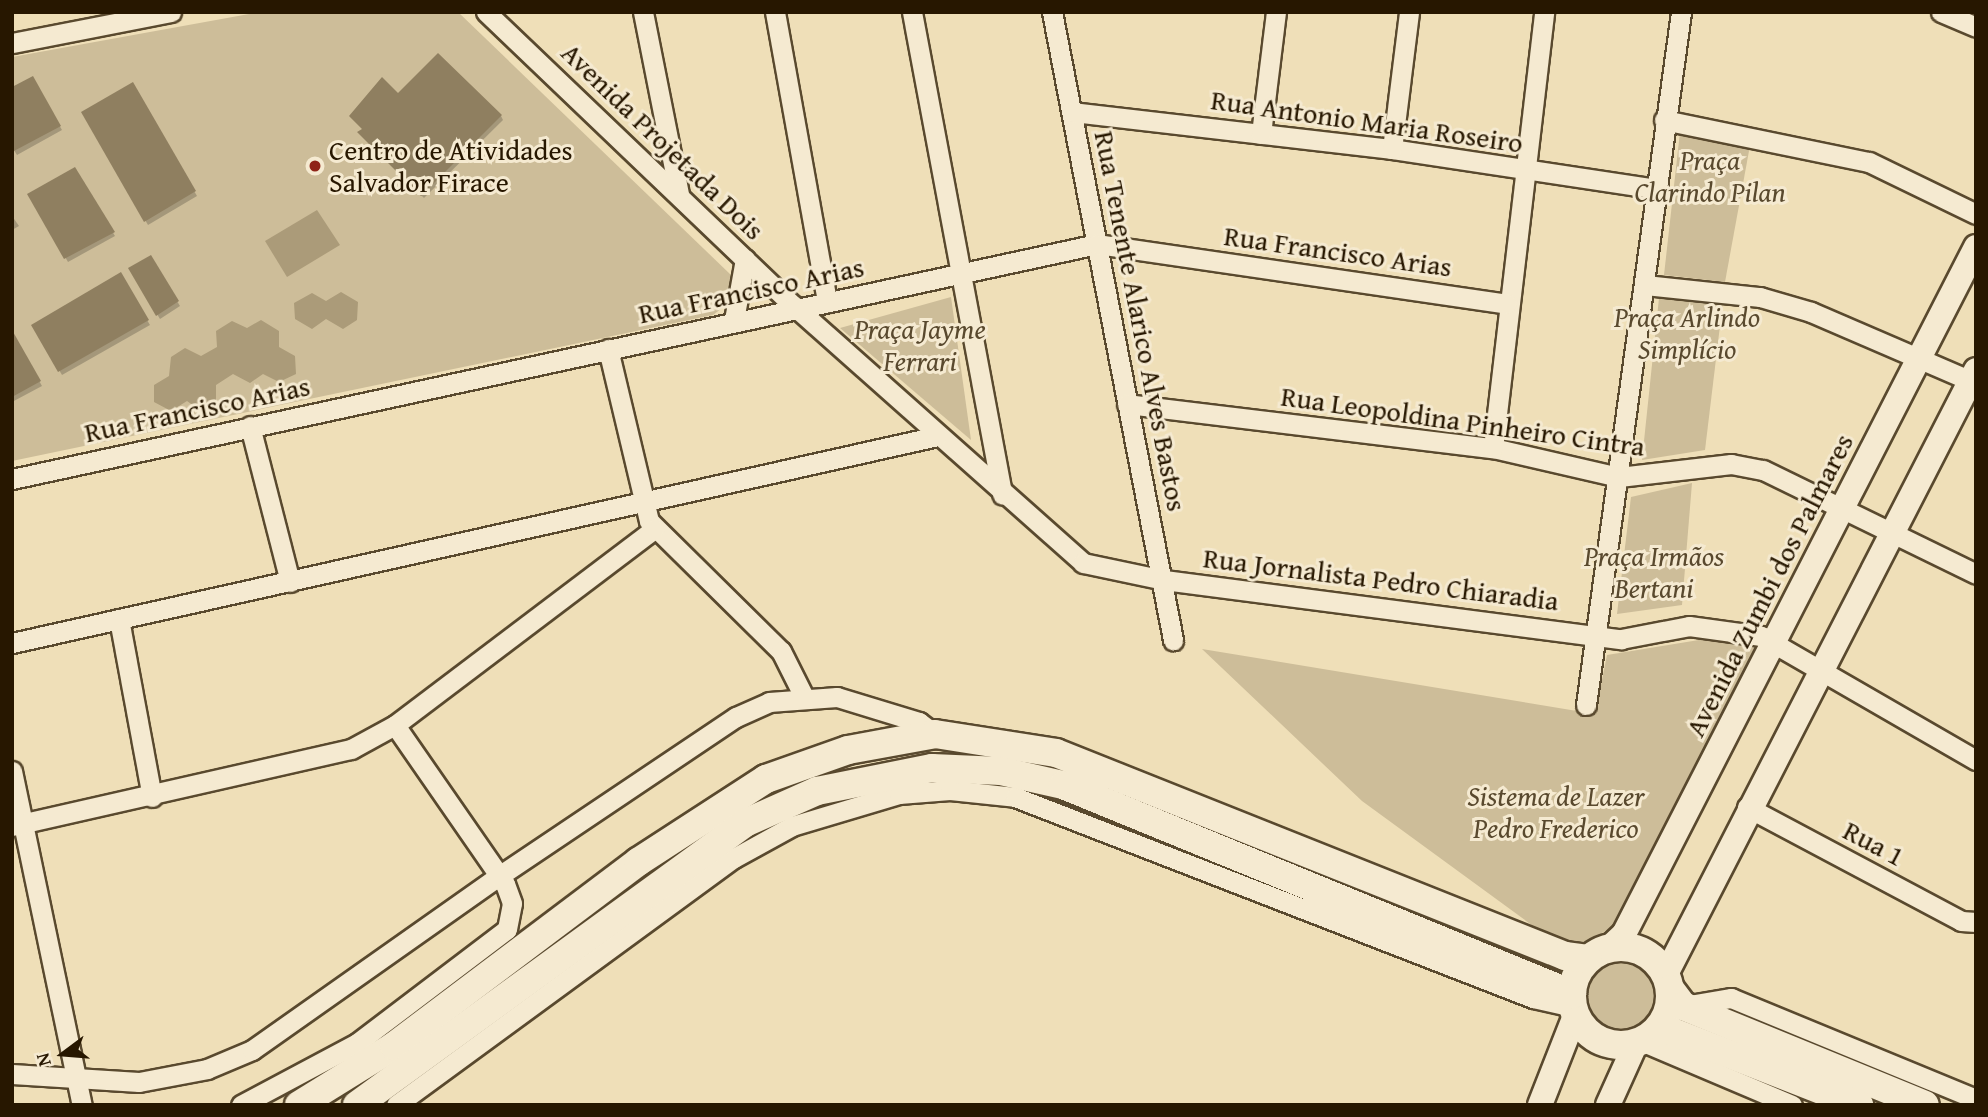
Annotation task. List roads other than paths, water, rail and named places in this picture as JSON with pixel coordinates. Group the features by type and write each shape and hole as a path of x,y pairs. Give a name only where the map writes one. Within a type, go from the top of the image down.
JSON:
{"main road":[{"path":"299,1105 394,1046 519,949 638,862 766,779 848,750 935,734 1056,752 1565,956 1599,953 1649,954 1673,990 1925,1105"},
{"path":"357,1105 745,823 817,791 932,768 1001,771 1063,785 1574,1005 1595,1037 1646,1037 1859,1105"},
{"path":"1574,1005 1599,953"},
{"path":"1646,1037 1673,990"}],"street":[{"path":"12,43 171,12"},
{"name":"Avenida Projetada Dois","path":"486,12 679,193 794,306 1002,495 1083,563 1164,580"},
{"path":"643,12 679,193"},
{"path":"775,12 827,302"},
{"path":"912,12 965,274 1002,495"},
{"name":"Rua Tenente Alarico Alves Bastos","path":"1052,12 1127,404 1164,580 1173,640"},
{"path":"1261,134 1276,12"},
{"path":"1392,149 1409,12"},
{"path":"1493,448 1507,304 1544,12"},
{"path":"1586,705 1600,634 1654,189 1681,12"},
{"path":"1941,12 1976,27"},
{"name":"Rua Antonio Maria Roseiro","path":"1072,112 1392,149 1654,189"},
{"path":"1664,120 1870,162 1976,214"},
{"name":"Rua Francisco Arias","path":"12,479 794,306 827,302 965,274 1097,244 1507,304"},
{"name":"Avenida Zumbi dos Palmares","path":"1599,953 1624,934 1976,247"},
{"path":"734,320 746,258"},
{"path":"1644,285 1760,297 1974,378 1822,673 1747,807 1673,990 1731,998 1976,1099"},
{"path":"608,349 642,504 654,529 781,651 803,695"},
{"name":"Rua Leopoldina Pinheiro Cintra","path":"1127,404 1493,448 1619,477 1731,464 1763,470 1976,574"},
{"path":"250,426 289,582"},
{"path":"12,643 937,436"},
{"path":"18,825 317,761 395,725 654,529"},
{"name":"Rua Jornalista Pedro Chiaradia","path":"1164,580 1600,634 1621,639 1713,626 1773,644 1976,760"},
{"path":"119,619 152,797"},
{"path":"12,1074 162,1080 241,1055 499,876 736,717 803,695 837,697 919,722 935,734"},
{"path":"241,1105 357,1043 453,973 507,929 512,903 499,876 395,725"},
{"path":"12,771 18,825 82,1105"},
{"path":"396,1105 734,858 792,826 899,794 979,791 1052,809 1533,998 1574,1005 1539,1105"},
{"name":"Rua 1","path":"1747,807 1961,921 1976,922"},
{"path":"453,973 519,949"},
{"path":"1608,1105 1646,1037 1792,1105"},
{"path":"331,1085 357,1043"}],"place":[{"name":"Centro de Atividades Salvador Firace","path":"315,166"}],"park label":[{"name":"Praça Clarindo Pilan","path":"1710,176"},
{"name":"Praça Arlindo Simplício","path":"1687,333"},
{"name":"Praça Jayme Ferrari","path":"920,345"},
{"name":"Praça Irmãos Bertani","path":"1654,572"},
{"name":"Sistema de Lazer Pedro Frederico","path":"1556,812"}]}
